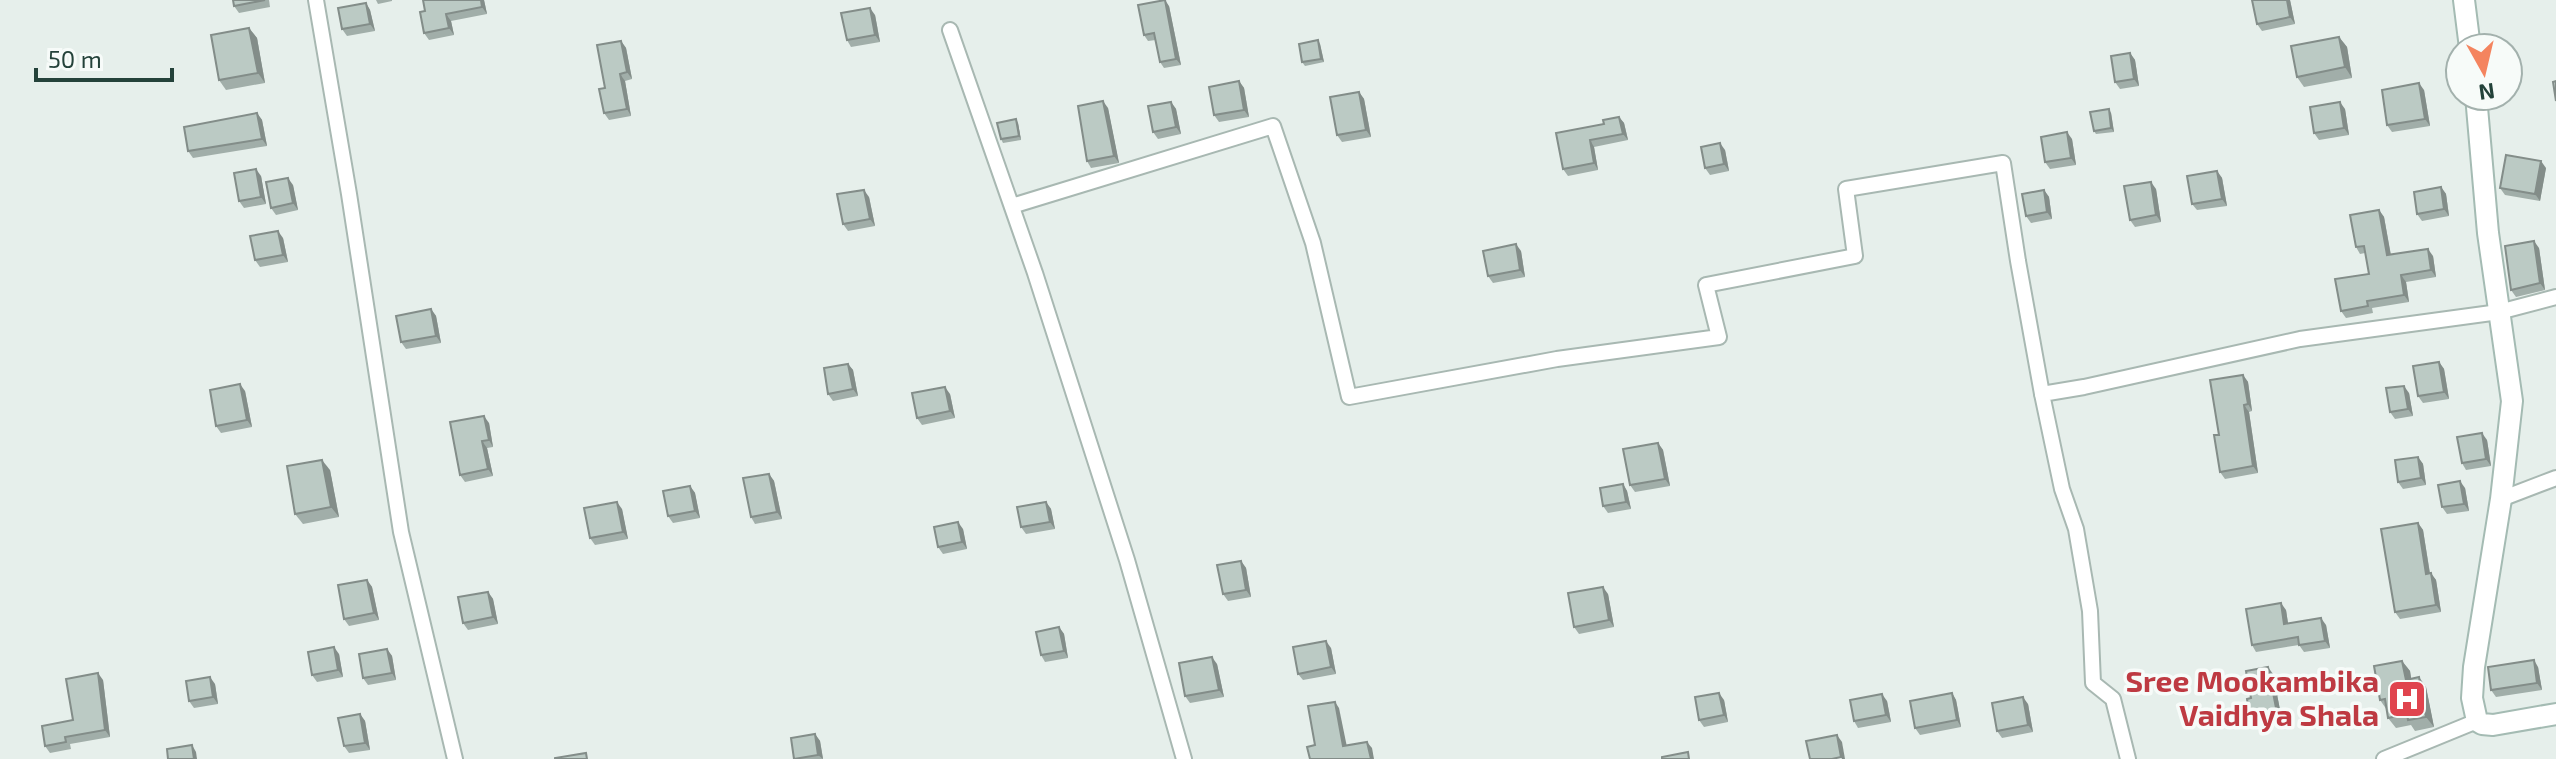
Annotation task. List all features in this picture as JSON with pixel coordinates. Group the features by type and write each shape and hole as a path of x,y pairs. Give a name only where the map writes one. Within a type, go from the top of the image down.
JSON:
{"main road":[{"path":"2464,0 2468,32"},
{"path":"2477,112 2488,233 2512,401 2472,698 2477,721 2493,725 2556,714"}],"street":[{"path":"316,0 401,532 455,759"},
{"path":"950,30 1012,206 1127,560 1184,759"},
{"path":"1012,206 1273,126 1313,243 1349,397 1557,359 1719,337 1706,285 1855,256 1846,189 2003,163 2042,394 2062,489 2076,529 2090,611 2093,683 2113,699 2128,759"},
{"path":"2042,394 2300,339 2499,312 2556,297"},
{"path":"2501,499 2556,478"},
{"path":"2384,759 2477,721"}],"building":[{"path":"233,0 265,0 234,6"},
{"path":"423,0 481,0 482,7 446,14 449,28 424,33 420,12 425,11"},
{"path":"1165,0 1176,59 1160,62 1154,33 1144,35 1138,5"},
{"path":"2252,0 2287,0 2290,17 2257,24"},
{"path":"366,3 370,24 342,29 338,8"},
{"path":"870,8 875,35 847,40 841,13"},
{"path":"249,28 258,73 219,80 211,35"},
{"path":"2339,37 2345,67 2297,77 2291,46"},
{"path":"1318,40 1321,59 1302,62 1299,44"},
{"path":"621,41 627,72 620,74 627,109 604,113 599,89 605,88 597,45"},
{"path":"2130,53 2134,79 2115,82 2111,56"},
{"path":"1239,81 1244,110 1214,115 1209,87"},
{"path":"2419,83 2425,119 2387,125 2382,90"},
{"path":"1359,92 1366,130 1337,135 1330,97"},
{"path":"1103,101 1114,156 1087,161 1078,106"},
{"path":"1171,102 1176,127 1153,132 1148,106"},
{"path":"2340,102 2344,128 2314,133 2310,107"},
{"path":"2109,109 2111,128 2094,131 2090,112"},
{"path":"257,113 262,139 188,151 184,127"},
{"path":"1619,117 1623,134 1590,140 1594,163 1563,169 1556,133 1604,124 1603,120"},
{"path":"1016,119 1019,136 1001,139 997,123"},
{"path":"2067,132 2071,158 2045,162 2041,137"},
{"path":"1720,143 1724,164 1705,168 1701,147"},
{"path":"2506,155 2541,161 2535,194 2500,188"},
{"path":"256,169 261,197 239,201 234,173"},
{"path":"2217,171 2222,199 2192,204 2187,176"},
{"path":"288,178 293,203 271,208 266,182"},
{"path":"2151,182 2156,215 2130,220 2124,186"},
{"path":"2441,187 2444,209 2417,214 2414,192"},
{"path":"864,190 870,219 843,224 837,194"},
{"path":"2044,190 2047,212 2026,216 2022,194"},
{"path":"2379,210 2387,255 2428,249 2431,270 2401,275 2404,295 2367,301 2368,306 2341,311 2335,279 2369,274 2364,246 2356,247 2350,215"},
{"path":"278,231 283,255 255,260 250,236"},
{"path":"2534,241 2540,283 2511,290 2505,246"},
{"path":"1516,244 1520,270 1488,276 1483,251"},
{"path":"431,309 436,336 401,342 396,316"},
{"path":"2439,362 2444,392 2418,396 2413,366"},
{"path":"848,364 853,389 828,394 824,368"},
{"path":"2243,375 2253,466 2220,472 2214,435 2219,435 2210,380"},
{"path":"240,384 247,420 216,426 210,390"},
{"path":"2404,386 2408,409 2390,412 2386,388"},
{"path":"945,387 950,411 917,418 912,393"},
{"path":"484,416 489,440 482,441 488,469 460,475 450,422"},
{"path":"2482,433 2486,459 2462,463 2457,437"},
{"path":"1658,443 1665,479 1630,485 1623,449"},
{"path":"2418,457 2421,478 2398,482 2395,460"},
{"path":"322,460 331,507 295,514 287,466"},
{"path":"769,474 777,512 751,517 743,478"},
{"path":"2460,481 2464,504 2442,507 2438,485"},
{"path":"1623,484 1626,502 1603,506 1600,488"},
{"path":"690,486 695,511 668,516 663,491"},
{"path":"617,502 623,532 590,538 584,508"},
{"path":"1046,502 1050,522 1021,527 1017,507"},
{"path":"958,522 962,542 938,547 934,527"},
{"path":"2418,523 2426,574 2431,573 2436,605 2395,612 2381,529"},
{"path":"1241,561 1246,590 1223,594 1217,565"},
{"path":"367,580 374,613 344,619 338,585"},
{"path":"1603,587 1609,620 1574,627 1568,593"},
{"path":"488,592 493,617 463,623 458,597"},
{"path":"2281,603 2284,624 2321,618 2325,641 2299,645 2298,637 2252,645 2246,609"},
{"path":"1059,627 1064,651 1041,655 1036,632"},
{"path":"1326,641 1331,667 1298,674 1293,647"},
{"path":"334,647 338,670 312,675 308,652"},
{"path":"387,649 392,673 363,678 359,654"},
{"path":"1212,657 1219,690 1185,696 1179,663"},
{"path":"2534,660 2537,683 2491,690 2488,667"},
{"name":"Sree Mookambika Vaidhya Shala","path":"2402,661 2406,680 2419,677 2426,717 2408,720 2407,714 2388,718 2385,699 2380,700 2374,666"},
{"path":"2268,667 2277,713 2250,718 2247,699 2251,698 2246,671"},
{"path":"98,673 105,730 65,737 66,742 45,746 42,726 73,720 66,679"},
{"path":"210,677 213,697 189,701 186,681"},
{"path":"1719,693 1724,715 1699,720 1695,697"},
{"path":"1952,693 1957,720 1915,728 1910,701"},
{"path":"1882,694 1886,715 1854,721 1850,700"},
{"path":"2023,697 2028,725 1997,731 1992,703"},
{"path":"1335,702 1343,746 1367,742 1371,759 1310,759 1307,747 1315,745 1308,706"},
{"path":"360,714 365,743 344,746 338,718"},
{"path":"815,734 818,755 794,759 791,738"},
{"path":"1837,735 1841,757 1810,759 1806,741"},
{"path":"192,745 194,759 168,759 167,749"},
{"path":"1688,752 1689,759 1662,759 1662,757"},
{"path":"586,753 587,759 555,759 555,758"}],"place":[{"name":"Sree Mookambika Vaidhya Shala","path":"2407,699"}]}
